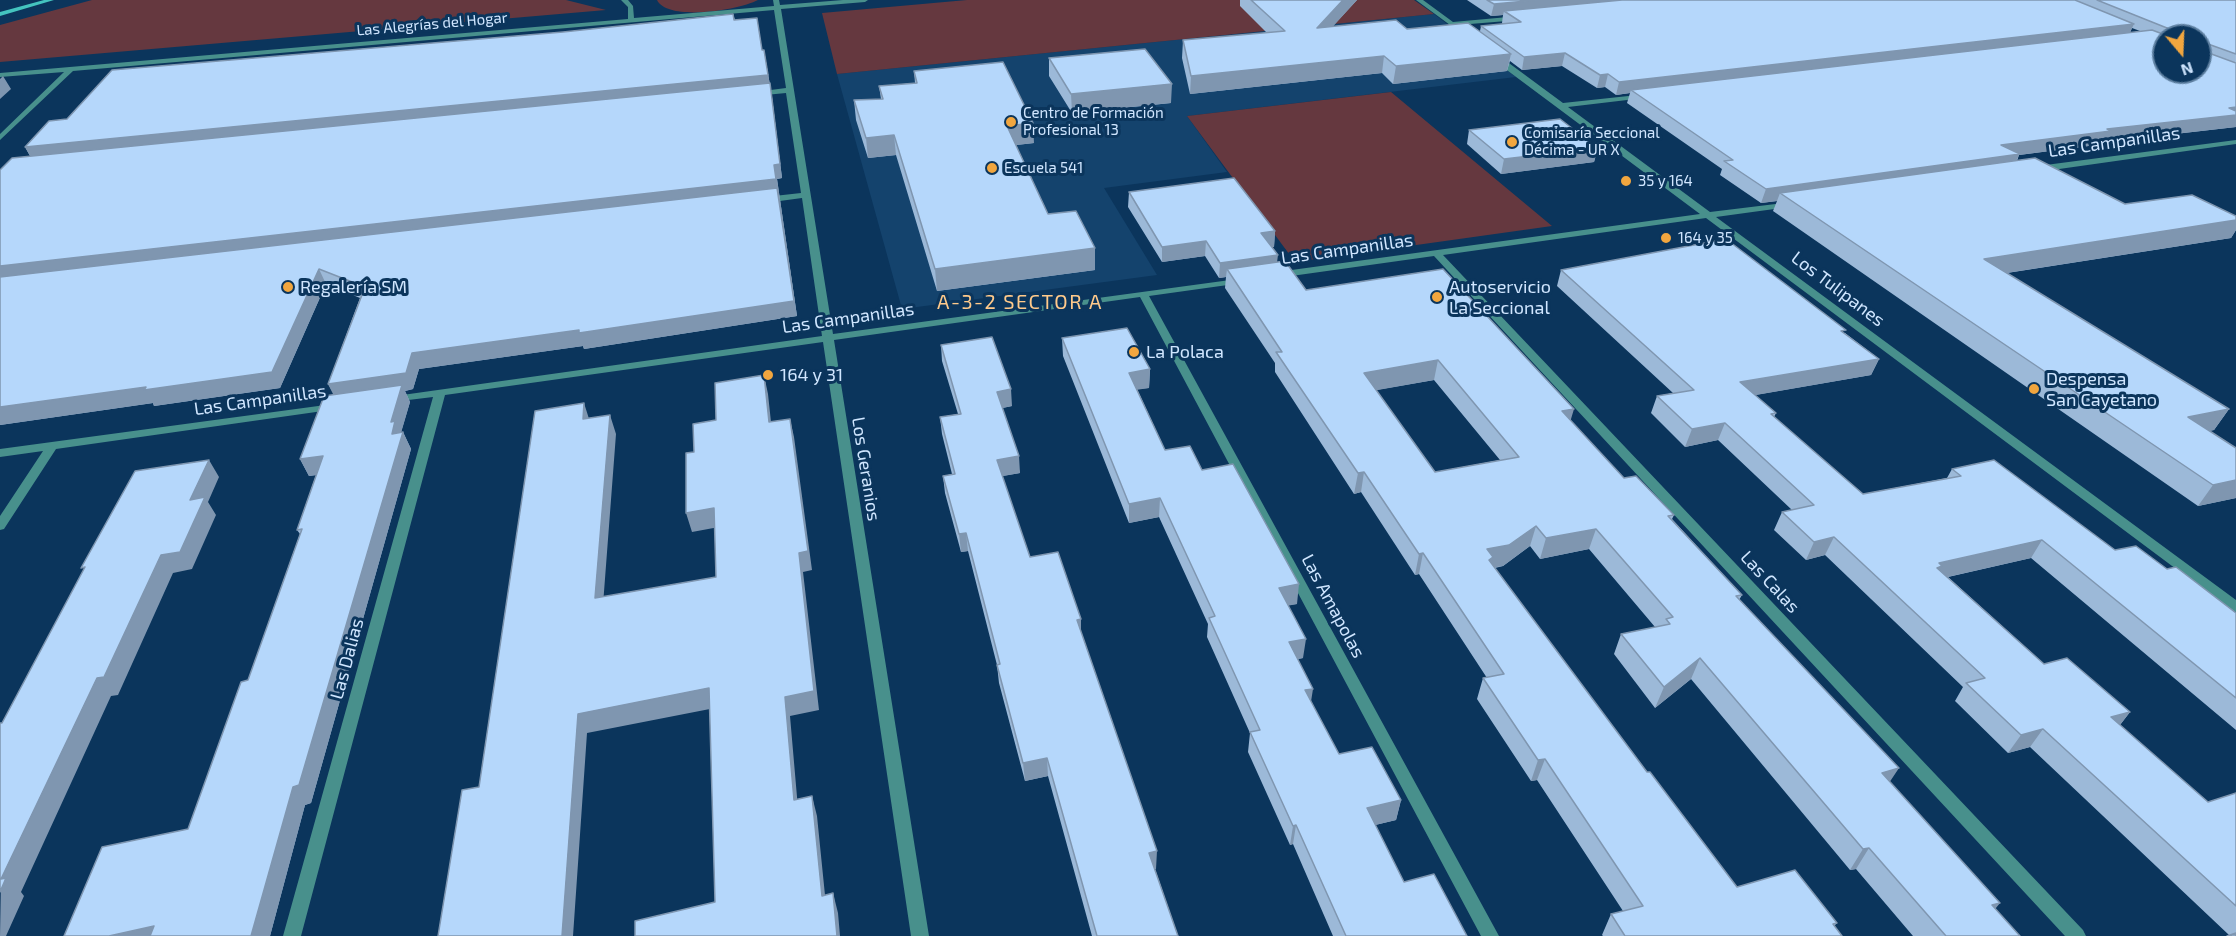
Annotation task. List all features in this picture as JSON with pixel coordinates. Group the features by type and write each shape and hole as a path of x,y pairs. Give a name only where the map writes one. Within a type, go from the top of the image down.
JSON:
{"main road":[{"path":"0,14 51,0"}],"street":[{"path":"624,0 631,8 631,21"},
{"name":"Las Alegrías del Hogar","path":"0,75 631,21 776,4 865,0"},
{"path":"1419,0 1470,38"},
{"name":"Los Geranios","path":"776,4 920,936"},
{"path":"1451,24 1533,16"},
{"name":"Los Tulipanes","path":"1488,52 2236,608"},
{"path":"0,138 72,68"},
{"path":"743,95 790,90"},
{"path":"1561,106 1655,95"},
{"name":"Las Campanillas","path":"2024,171 2236,142"},
{"path":"758,201 806,195"},
{"name":"Las Campanillas","path":"1261,278 1802,202"},
{"name":"Las Calas","path":"1436,253 2077,936"},
{"name":"Las Campanillas","path":"381,400 1249,279"},
{"name":"Las Amapolas","path":"1143,294 1490,936"},
{"name":"Las Dalias","path":"292,936 440,392"},
{"name":"Las Campanillas","path":"0,453 346,405"},
{"path":"0,526 52,446"}],"shaded area":[{"path":"92,0 566,0 606,10 0,62 0,25"},
{"path":"657,0 758,0 721,10 689,12 664,7"},
{"path":"967,0 1414,0 1434,14 837,74 822,13"},
{"path":"1434,14 1516,77 1187,116 1227,172 1104,188 1157,275 902,309 837,74"},
{"path":"1391,92 1552,226 1295,262 1187,116"}],"building":[{"path":"1251,0 1343,0 1317,28 1396,20 1407,29 1468,23 1511,54 1396,66 1384,56 1191,76 1183,40 1285,31"},
{"path":"1487,0 1537,0 1494,4"},
{"path":"1622,0 2075,0 2134,24 1619,82 1608,74 1600,75 1565,53 1524,57 1481,26 1521,22 1504,11"},
{"path":"2097,0 2236,0 2236,54 2212,45 2212,24 2157,24"},
{"path":"733,14 734,20 757,18 768,75 25,147 49,121 67,119 112,70 563,32"},
{"path":"2152,30 2152,84 2212,84 2212,54 2236,63 2236,107 2229,108 2236,111 2236,115 2107,129 2111,131 2001,145 2020,154 1766,189 1724,161 1733,160 1631,90"},
{"path":"1145,49 1172,84 1071,94 1049,58"},
{"path":"1003,62 1033,123 1007,126 1048,214 1076,211 1095,248 935,269 894,135 866,138 854,100 883,99 879,86 917,83 914,71"},
{"path":"770,83 780,164 774,165 776,179 0,266 0,170 12,158"},
{"path":"1560,119 1598,148 1504,159 1469,130"},
{"path":"2035,158 2125,204 2192,195 2236,216 2236,220 1984,259 2229,409 2188,417 2236,448 2236,480 2213,485 1780,193"},
{"path":"1234,178 1275,231 1261,233 1278,255 1220,263 1206,241 1162,247 1129,192"},
{"path":"777,188 794,301 579,333 579,330 412,353 406,373 328,384 365,287 319,269 272,372 0,407 0,277"},
{"path":"1726,239 1846,330 1841,331 1879,359 1740,382 1776,413 1771,414 1863,494 1961,476 1952,469 1994,460 2115,550 2136,546 2167,569 2176,567 2236,613 2236,698 2042,540 1939,563 1942,566 1937,568 2044,664 2067,658 2130,712 2111,717 2208,802 2236,793 2236,906 2043,729 2021,735 1966,683 1985,678 1834,537 1814,542 1782,512 1814,505 1725,423 1692,429 1657,396 1694,390 1561,270"},
{"path":"1285,261 1306,290 1443,269 1574,409 1562,411 1624,478 1636,476 1674,515 1668,516 1742,595 1736,596 1899,768 1882,773 2000,903 1992,905 2020,936 1946,936 1869,848 1863,849 1700,658 1664,687 1621,634 1670,624 1666,619 1673,617 1596,529 1546,538 1536,526 1509,545 1487,549 1493,557 1489,560 1647,772 1650,772 1737,887 1795,870 1837,923 1833,924 1842,936 1625,936 1611,914 1643,906 1545,759 1538,760 1483,678 1504,674 1423,553 1419,554 1364,472 1358,473 1276,352 1282,352 1227,269","holes":["1438,360 1519,457 1435,472 1364,373"]},
{"path":"1127,328 1150,369 1129,373 1165,450 1190,446 1202,470 1233,464 1299,584 1279,588 1306,639 1289,642 1313,689 1305,690 1339,754 1372,747 1401,800 1367,808 1404,882 1434,874 1467,936 1346,936 1296,825 1293,826 1250,732 1260,730 1209,618 1215,616 1160,498 1129,504 1062,338"},
{"path":"992,337 1011,389 997,392 1019,456 997,460 1030,557 1058,552 1081,619 1077,620 1157,851 1149,853 1178,936 1097,936 1047,758 1023,763 966,533 959,534 943,476 955,474 940,417 961,414 941,345"},
{"path":"764,375 769,422 790,419 808,551 799,553 814,691 785,697 794,800 812,796 822,896 833,893 837,936 635,936 635,921 715,902 709,688 578,714 562,936 438,936 462,790 479,787 535,411 584,403 583,419 610,415 595,598 716,577 714,508 686,513 686,453 694,452 693,424 716,420 715,383"},
{"path":"402,385 391,422 395,421 392,434 403,432 299,785 293,787 251,936 150,936 154,926 109,936 64,936 102,847 188,829 241,682 248,680 302,529 297,530 323,456 300,459 324,396"},
{"path":"209,460 190,500 205,497 180,552 161,555 104,677 97,678 1,879 6,878 0,892 0,723 135,471"}],"place":[{"name":"Centro de Formación Profesional 13","path":"1011,122"},
{"name":"Comisaría Seccional Décima - UR X","path":"1512,142"},
{"name":"Escuela 541","path":"992,168"},
{"name":"35 y 164","path":"1626,181"},
{"name":"164 y 35","path":"1666,238"},
{"name":"Regalería SM","path":"288,287"},
{"name":"Autoservicio La Seccional","path":"1437,297"},
{"name":"La Polaca","path":"1134,352"},
{"name":"164 y 31","path":"768,375"},
{"name":"Despensa San Cayetano","path":"2034,389"}],"district":[{"name":"A-3-2 SECTOR A","path":"1020,302"}]}
